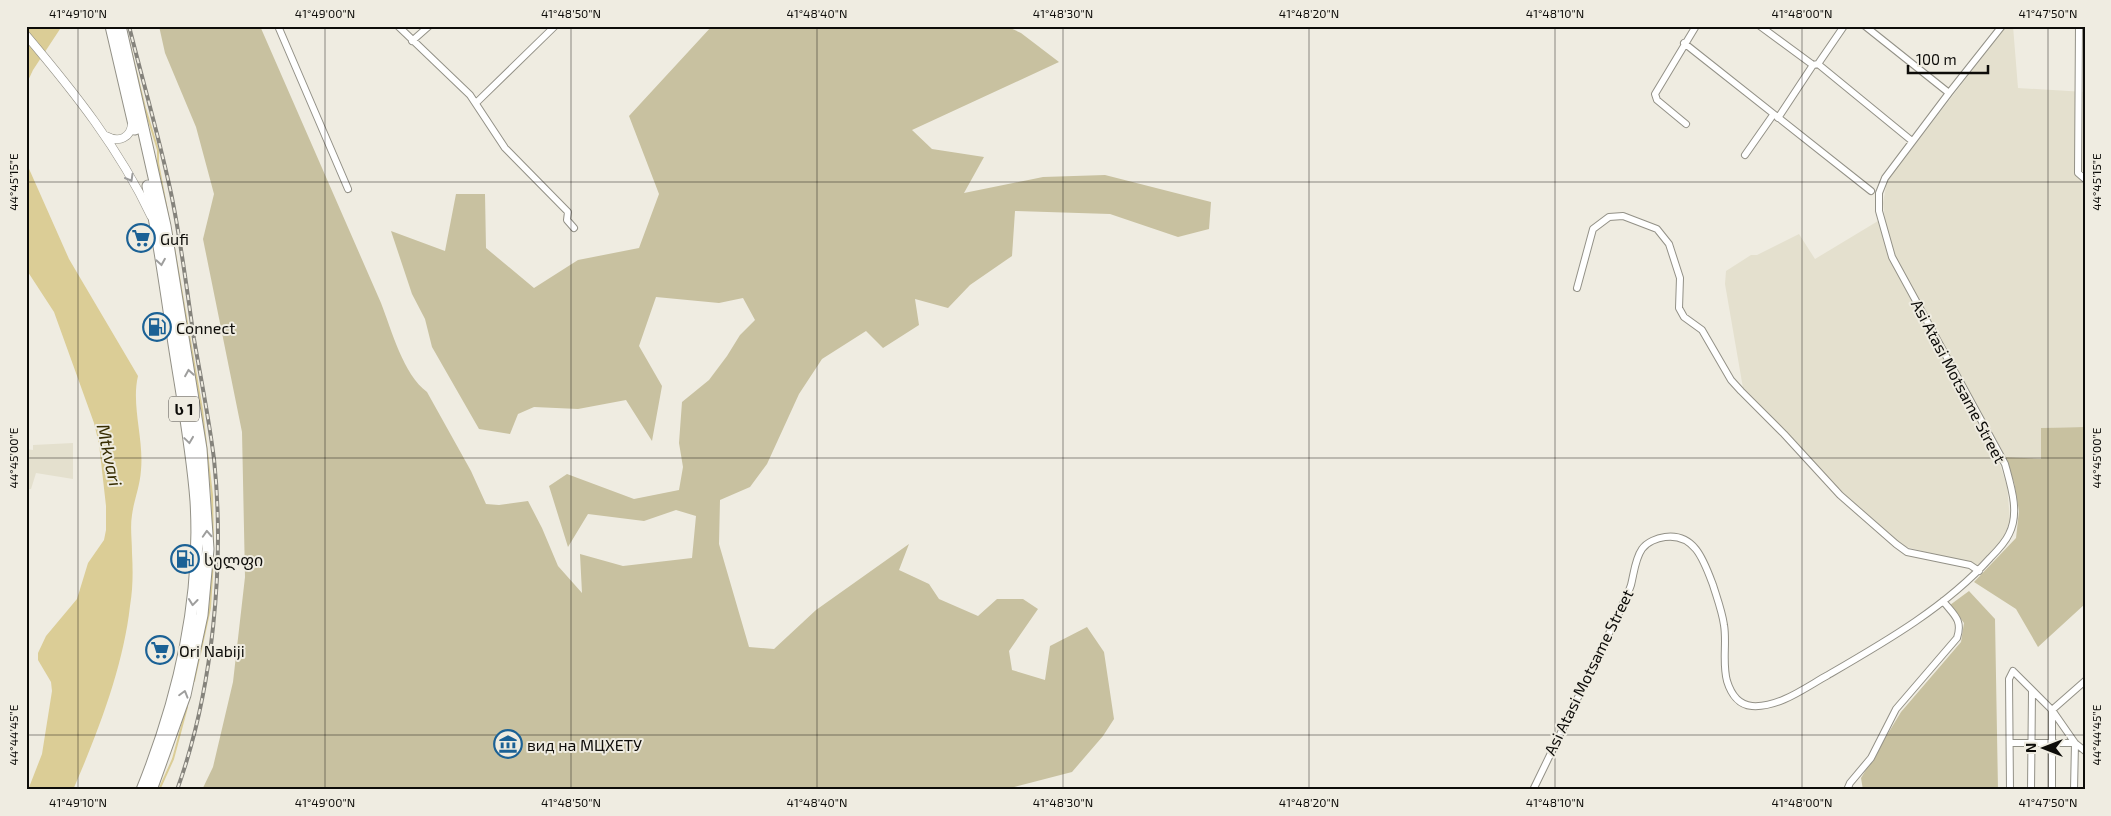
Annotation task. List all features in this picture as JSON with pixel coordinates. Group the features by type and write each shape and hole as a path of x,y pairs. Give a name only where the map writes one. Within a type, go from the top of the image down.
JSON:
{"highway":[{"name":"ს 1","path":"111,26 155,224 191,455 196,501 196,559 192,614 180,671 158,747 142,790"},
{"name":"ს 1","path":"120,26 165,226 201,449 208,549 202,615 185,695 151,790"}],"street":[{"path":"278,26 348,189"},
{"path":"398,26 476,103 505,148 568,212 567,220 574,228"},
{"path":"412,41 429,26"},
{"path":"476,103 555,26"},
{"path":"1686,124 1657,100 1655,94 1696,26"},
{"path":"1760,26 1816,64 1912,141"},
{"path":"1745,155 1844,26"},
{"path":"1866,26 1948,93"},
{"name":"Asi Atasi Motsame Street","path":"1533,790 1619,613 1630,585 1639,553 1652,540 1660,537 1680,537 1691,543 1699,551 1705,563 1724,620 1727,680 1737,700 1751,706 1773,704 1800,691 1875,648 1943,601 1979,571 2001,546 2013,525 2014,510 2012,490 2005,464 1892,257 1879,211 1879,193 1885,178 1912,141 2002,26"},
{"path":"2079,26 2078,173 2085,179"},
{"path":"26,35 76,93 106,136 155,224"},
{"path":"1684,44 1871,191"},
{"path":"106,136 112,139 124,138 130,133 132,116"},
{"path":"1577,288 1593,229 1609,216 1623,216 1657,229 1669,244 1680,278 1679,308 1684,317 1702,330 1731,380 1741,391 1840,495 1896,544 1907,552 1970,565 1979,571"},
{"path":"1847,790 1850,782 1871,758 1896,709 1957,638 1960,627 1957,618 1943,601"},
{"path":"2010,790 2009,679 2013,671 2052,710 2076,743 2085,750"},
{"path":"2052,790 2052,710 2085,681"},
{"path":"2031,790 2032,691"},
{"path":"2010,744 2076,743"},
{"path":"2074,790 2076,743"}],"shaded area":[{"path":"159,26 260,26 381,303 394,339 411,374 427,392 471,471 486,504 499,505 528,501 558,566 582,593 580,554 623,566 692,558 696,516 676,510 644,521 588,514 568,547 549,486 567,474 634,499 679,490 683,467 679,443 682,402 709,380 740,335 755,320 743,298 719,303 656,297 639,346 662,386 652,441 626,400 578,409 534,407 518,414 510,434 479,429 432,347 425,319 412,294 391,231 445,251 456,194 485,194 486,248 534,288 578,260 639,248 659,194 629,116 712,26 1006,26 1021,33 1059,62 912,130 932,149 984,157 964,193 1043,177 1105,175 1211,202 1209,229 1178,237 1110,214 1015,211 1012,256 970,285 948,308 915,299 919,325 883,348 866,331 822,359 799,394 767,464 750,487 720,500 719,544 749,647 774,649 816,610 909,544 899,570 929,584 939,599 978,616 997,599 1023,599 1038,609 1009,651 1012,670 1045,680 1050,646 1087,627 1104,652 1114,719 1103,736 1072,772 1003,790 202,790 213,767 233,682 245,577 242,432 203,239 214,194 196,127 165,53"},
{"path":"2008,26 2013,26 2018,88 2085,92 2085,427 2041,428 2041,459 2004,457 1895,255 1886,229 1883,203 1887,181"},
{"path":"1878,221 1888,256 2000,465 2007,486 2010,520 2003,539 1977,566 1903,546 1838,488 1743,388 1725,284 1726,271 1751,255 1757,255 1799,234 1815,259"},
{"path":"2085,427 2085,604 2038,647 2016,609 1974,582 2016,538 2019,511 2014,482 2004,457 2041,459 2041,428"},
{"path":"73,443 73,479 36,473 31,489 28,489 26,496 26,449 33,450 33,445"},
{"path":"1969,591 1995,619 1998,790 1863,790 1861,778 1901,712 1961,642 1964,623 1950,605"}],"water":[{"path":"27,26 62,26 33,70 26,85"},
{"name":"Mtkvari","path":"26,162 69,259 138,376 136,399 141,446 141,470 131,520 133,566 127,629 108,700 73,790 28,790 42,754 52,691 51,682 38,660 38,653 46,636 77,599 88,563 104,540 106,506 99,444 94,423 54,312 26,269"}],"waterway":[{"path":"128,38 145,108 158,150 158,163 168,216"},
{"path":"171,230 202,410 212,495 213,545"},
{"path":"194,681 210,608 213,560"},
{"path":"159,790 173,759 187,707"}],"railway":[{"path":"129,26 175,211 212,444 217,499 217,583 213,626 200,711 177,790"}],"place":[{"name":"Gufi","path":"141,238"},
{"name":"Connect","path":"157,327"},
{"name":"სელფი","path":"185,559"},
{"name":"Ori Nabiji","path":"160,650"},
{"name":"вид на МЦХЕТУ","path":"508,744"}]}
